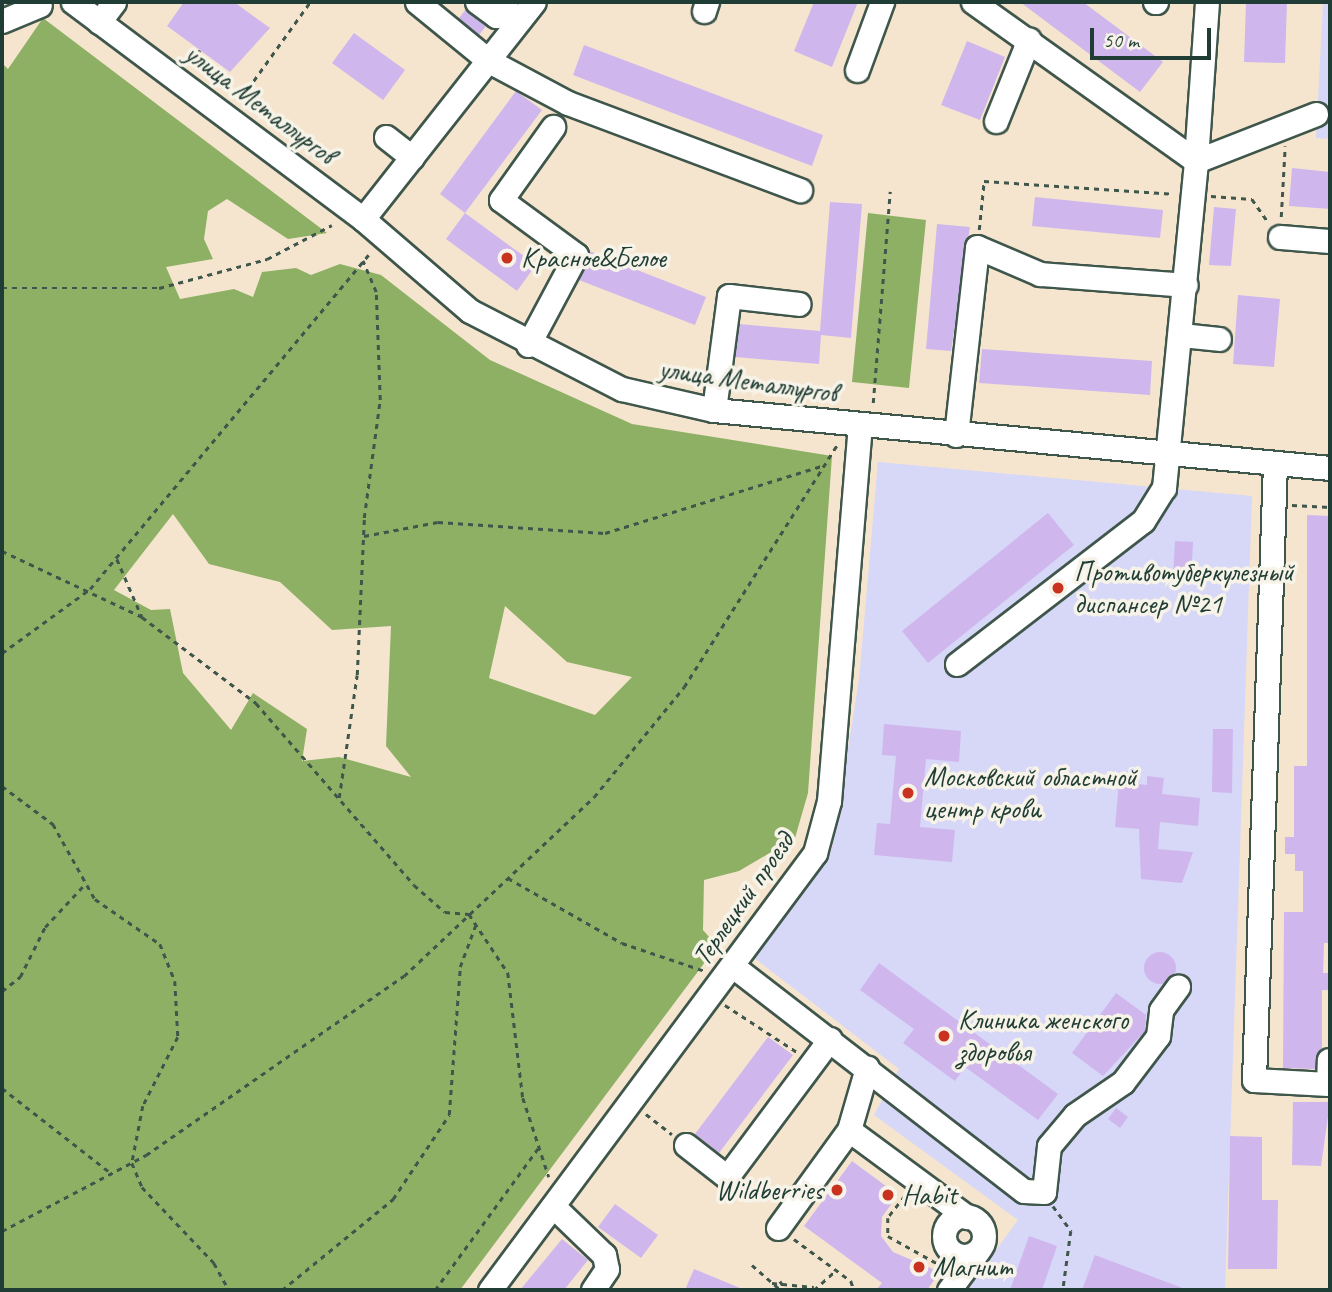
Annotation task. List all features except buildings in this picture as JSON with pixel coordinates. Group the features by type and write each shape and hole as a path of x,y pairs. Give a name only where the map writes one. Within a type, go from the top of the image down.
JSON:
{"street":[{"name":"улица Металлургов","path":"73,2 363,219 470,311 528,345 622,389 715,410 860,426 1330,468"},
{"path":"99,22 114,2"},
{"path":"417,2 488,61 568,103 800,190"},
{"path":"477,2 496,16 506,2"},
{"path":"363,219 534,2"},
{"path":"857,70 882,2"},
{"path":"973,2 1029,39 1196,161"},
{"path":"957,664 1143,521 1164,488 1170,454 1186,285 1207,2"},
{"path":"2,22 40,5"},
{"path":"996,121 1029,39"},
{"path":"1196,161 1316,114"},
{"path":"528,345 576,255 501,200 552,127"},
{"path":"386,137 412,157"},
{"path":"1280,237 1330,241"},
{"path":"956,435 977,247 1040,274 1186,285"},
{"path":"715,410 729,296 799,304"},
{"path":"1181,335 1219,339"},
{"name":"Терлецкий проезд","path":"489,1290 806,869 821,833 860,426"},
{"path":"1275,463 1254,1080 1328,1084 1329,1050"},
{"path":"734,967 1024,1191 1044,1192 1049,1146 1074,1115 1124,1082 1158,1036 1161,1010 1178,987"},
{"path":"686,1144 727,1177 830,1039"},
{"path":"786,1234 804,1209 849,1130 867,1068"},
{"path":"849,1130 982,1227 978,1251 955,1282"},
{"path":"559,1197 604,1255 607,1269 593,1290"},
{"path":"967,1217 948,1225 945,1239 958,1255 978,1251"}],"path":[{"path":"242,97 310,2"},
{"path":"193,60 200,50"},
{"path":"1280,237 1286,125"},
{"path":"977,247 984,181 1251,200 1280,237"},
{"path":"873,403 890,192"},
{"path":"2,288 159,288 267,259 332,225"},
{"path":"2,653 90,589 368,255"},
{"path":"339,798 363,610 363,536 380,400 376,292 363,261"},
{"path":"2,1231 132,1163 404,976 594,797 684,687 837,445"},
{"path":"363,536 438,522 605,533 824,465"},
{"path":"1274,504 1330,507"},
{"path":"2,551 90,589 142,617 256,703 339,798 445,912 469,914"},
{"path":"116,558 142,617"},
{"path":"2,786 53,824 95,899 160,944 175,981 178,1037 144,1106 132,1163 142,1187 214,1263 229,1290"},
{"path":"508,878 622,943 697,965 709,976"},
{"path":"2,991 20,977 45,927 86,883"},
{"path":"469,914 508,973 523,1098 547,1176 559,1197"},
{"path":"282,1290 393,1199 449,1115 460,967 476,925"},
{"path":"722,1003 812,1064"},
{"path":"2,1088 112,1174"},
{"path":"630,1102 686,1144"},
{"path":"435,1290 538,1148"},
{"path":"902,1191 887,1221 891,1240 955,1282"},
{"path":"1044,1192 1071,1231 1063,1290"},
{"path":"786,1234 836,1270 854,1290"},
{"path":"752,1265 783,1290"},
{"path":"772,1283 780,1281 814,1289 836,1270"},
{"path":"780,1281 783,1290"}],"shaded area":[{"path":"1323,2 1330,2 1330,139 1316,138"},
{"path":"878,462 1252,496 1225,1290 967,1290 1018,1220 874,1115 899,1069 753,957 832,848 859,680"}],"green space":[{"path":"43,18 327,233 288,239 227,199 208,211 204,239 213,259 166,267 180,299 234,289 253,297 262,272 296,268 311,275 340,264 381,275 490,360 632,424 832,456 808,793 795,838 739,871 704,880 703,930 717,946 460,1290 2,1290 2,63 8,69","holes":["173,514 209,564 280,582 332,630 391,626 386,746 411,777 339,757 302,761 307,729 253,693 231,730 183,673 170,609 151,610 114,590","505,606 567,662 632,677 595,715 489,678"]},
{"path":"868,213 926,220 909,388 852,382"}],"place":[{"name":"Красное&Белое","path":"507,258"},
{"name":"Противотуберкулезный диспансер №21","path":"1058,588"},
{"name":"Московский областной центр крови","path":"908,793"},
{"name":"Клиника женского здоровья","path":"944,1036"},
{"name":"Wildberries","path":"837,1190"},
{"name":"Habit","path":"888,1195"},
{"name":"Магнит","path":"919,1267"}]}
